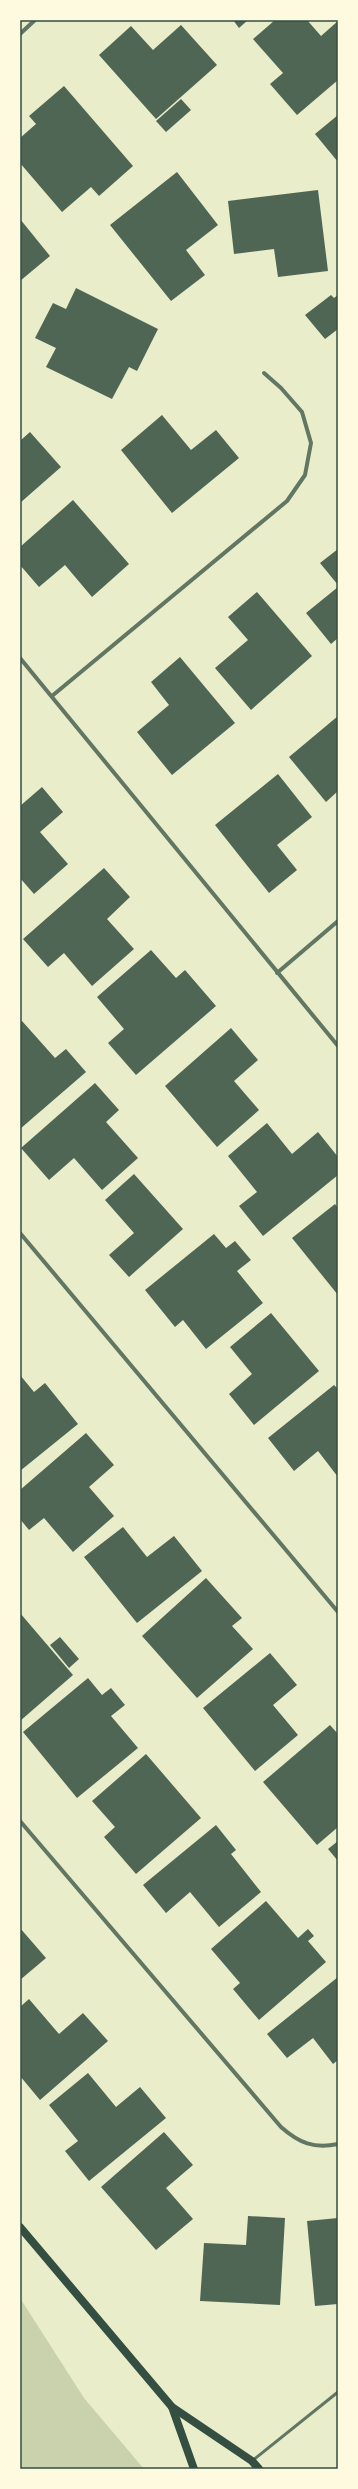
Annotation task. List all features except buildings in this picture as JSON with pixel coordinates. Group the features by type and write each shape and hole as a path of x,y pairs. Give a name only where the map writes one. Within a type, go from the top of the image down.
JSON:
{"main road":[{"path":"20,2227 172,2407 252,2461 259,2469"},
{"path":"172,2407 194,2469"}],"street":[{"path":"20,34 35,20"},
{"path":"52,696 287,501 305,475 311,443 302,412 281,388 264,373"},
{"path":"20,658 276,973 338,1046"},
{"path":"276,973 338,921"},
{"path":"20,1234 338,1612"},
{"path":"20,1821 281,2128 297,2141 317,2146 338,2144"}],"lane":[{"path":"252,2461 338,2392"}],"green space":[{"path":"20,2298 84,2398 144,2469 20,2469"}]}
